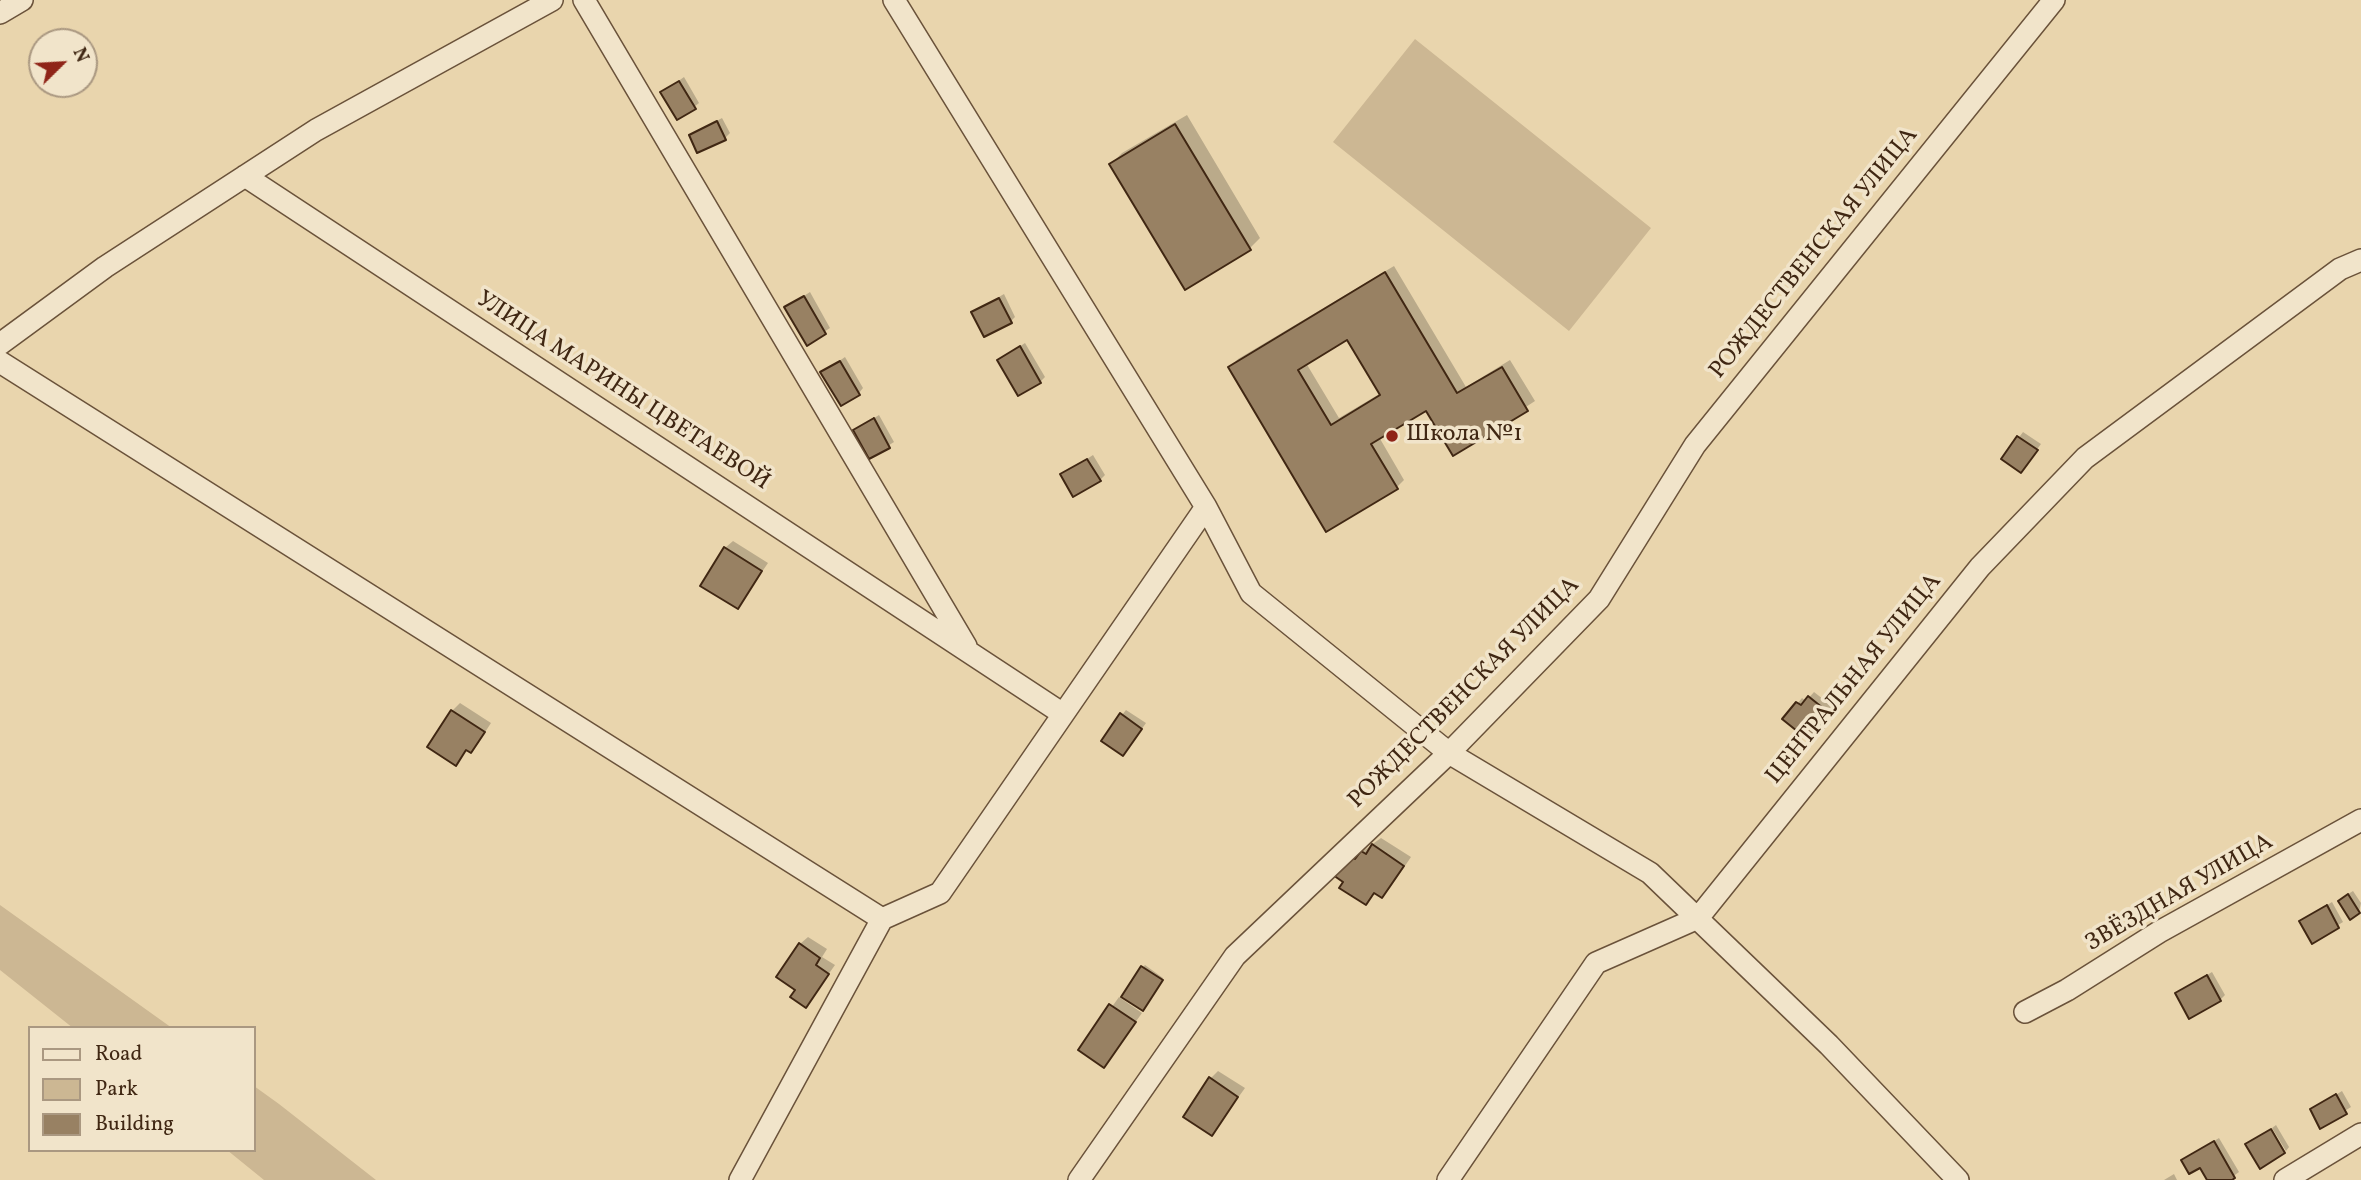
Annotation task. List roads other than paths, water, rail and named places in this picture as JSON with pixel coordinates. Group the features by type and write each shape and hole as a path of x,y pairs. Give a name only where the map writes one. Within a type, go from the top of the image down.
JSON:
{"street":[{"path":"0,13 22,0"},
{"path":"0,344 105,267 316,130 552,0"},
{"name":"УЛИЦА МАРИНЫ ЦВЕТАЕВОЙ","path":"584,0 969,652"},
{"path":"894,0 1206,507 1251,593 1449,753 1650,873 1829,1045 1958,1180"},
{"name":"РОЖДЕСТВЕНСКАЯ УЛИЦА","path":"1079,1180 1235,957 1449,753 1598,599 1695,445 2054,0"},
{"name":"УЛИЦА МАРИНЫ ЦВЕТАЕВОЙ","path":"245,176 1063,714"},
{"name":"ЦЕНТРАЛЬНАЯ УЛИЦА","path":"1448,1180 1596,963 1698,918 1980,567 2085,458 2340,269 2361,260"},
{"path":"0,362 882,919"},
{"path":"740,1180 882,919 940,893 1206,507"},
{"name":"ЗВЁЗДНАЯ УЛИЦА","path":"2025,1012 2067,990 2159,932 2361,820"},
{"path":"2285,1180 2361,1134"}],"place":[{"name":"Школа №1","path":"1392,436"}]}
